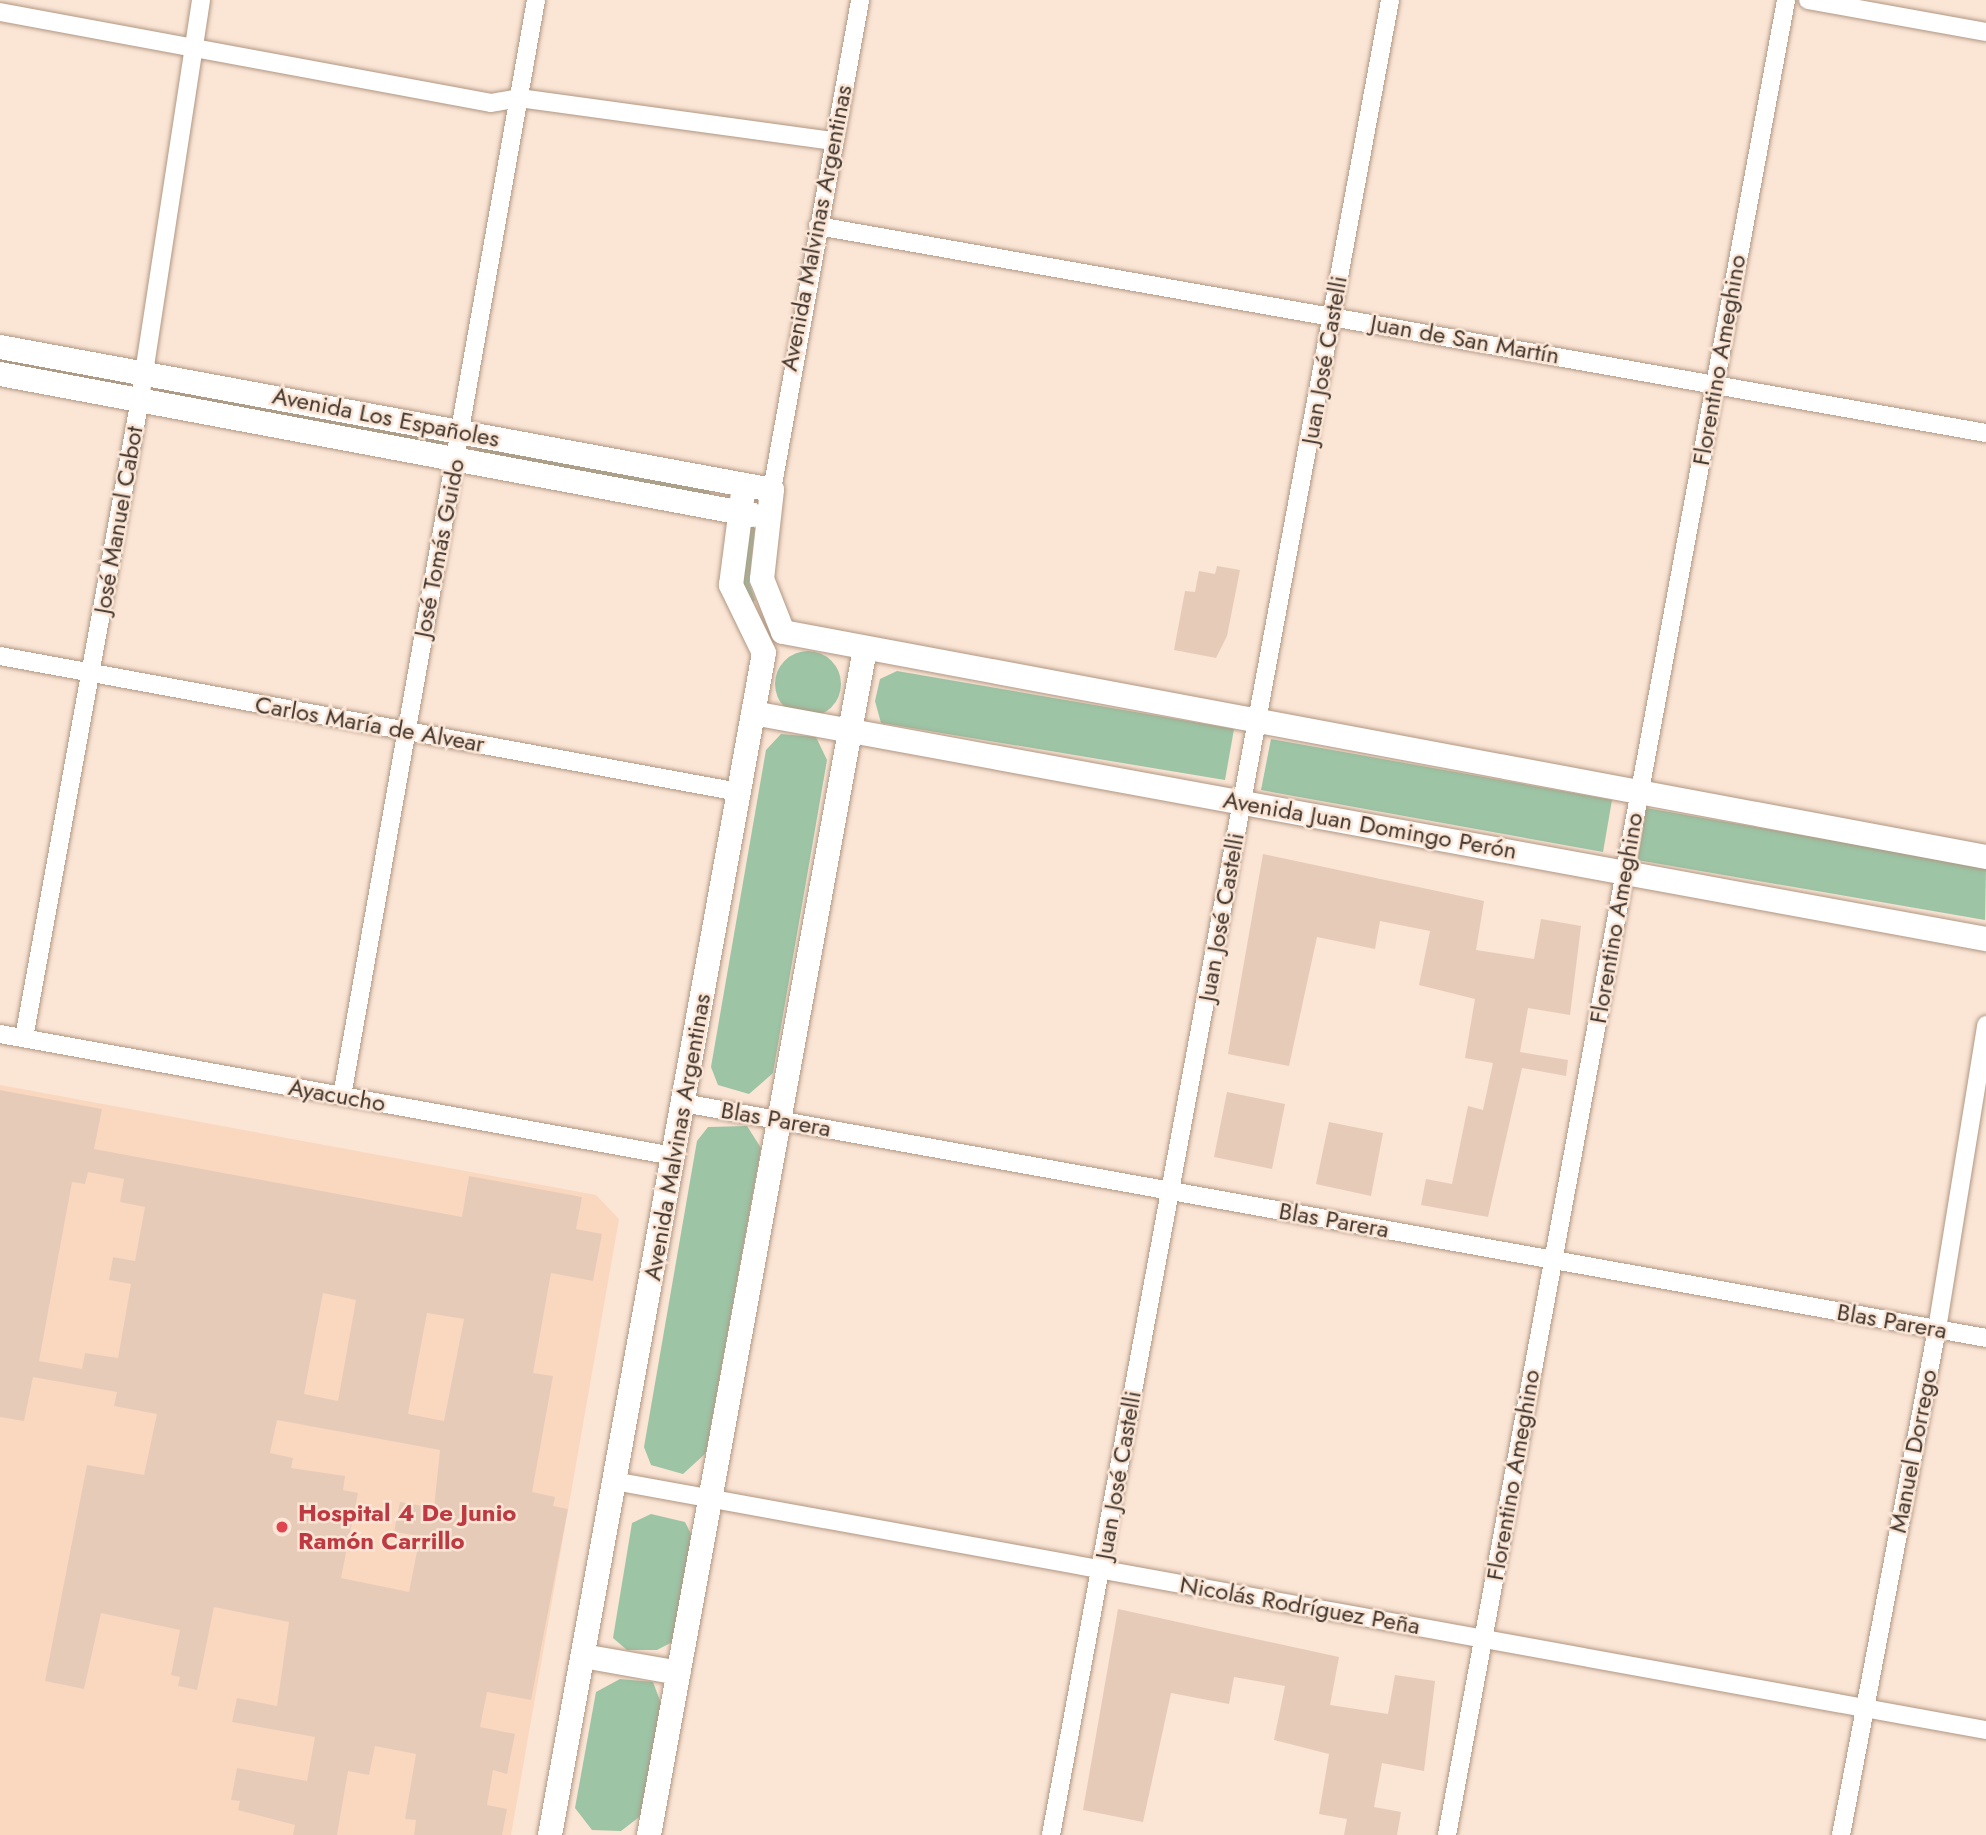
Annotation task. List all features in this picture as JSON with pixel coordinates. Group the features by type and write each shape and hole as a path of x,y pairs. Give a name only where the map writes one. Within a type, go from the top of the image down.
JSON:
{"main road":[{"name":"Avenida Los Españoles","path":"0,347 772,490"},
{"name":"Avenida Los Españoles","path":"0,374 767,518"},
{"path":"744,485 731,585 764,653 783,632 1256,724 1986,858"},
{"name":"Avenida Malvinas Argentinas","path":"772,490 762,579 783,632"},
{"path":"649,1835 865,649"},
{"name":"Avenida Malvinas Argentinas","path":"550,1835 764,653"},
{"name":"Avenida Juan Domingo Perón","path":"753,713 1986,939"},
{"path":"583,1656 679,1673"}],"street":[{"name":"José Manuel Cabot","path":"24,1038 140,400 201,0"},
{"name":"José Tomás Guido","path":"342,1096 404,730 462,431 536,0"},
{"name":"Avenida Malvinas Argentinas","path":"772,490 773,457 860,0"},
{"name":"Juan José Castelli","path":"1051,1835 1390,0"},
{"name":"Florentino Ameghino","path":"1447,1835 1786,0"},
{"path":"1808,0 1986,33"},
{"path":"0,12 491,103 519,98 832,141"},
{"name":"Juan de San Martín","path":"818,226 1986,433"},
{"path":"744,485 773,457"},
{"name":"Carlos María de Alvear","path":"0,656 739,792"},
{"name":"Manuel Dorrego","path":"1841,1835 1863,1707 1937,1329 1986,1025"},
{"name":"Ayacucho","path":"0,1034 673,1156"},
{"name":"Blas Parera","path":"683,1103 1986,1338"},
{"name":"Nicolás Rodríguez Peña","path":"614,1481 1986,1730"}],"shaded area":[{"name":"Hospital 4 De Junio Ramón Carrillo","path":"0,1085 596,1195 619,1219 511,1835 0,1835"}],"green space":[{"path":"0,355 128,377 126,386 0,364"},
{"path":"160,385 444,436 443,445 159,394"},
{"path":"477,446 711,489 709,498 476,454"},
{"path":"755,526 749,582 755,600 750,605 739,588 745,527"},
{"path":"808,651 821,654 831,661 838,671 841,684 838,697 831,707 821,714 808,717 795,714 785,707 778,697 775,684 778,671 785,661 795,654"},
{"path":"897,671 1234,729 1225,780 881,723 875,701 880,679"},
{"path":"781,734 816,737 827,760 773,1073 749,1094 718,1085 711,1067 766,750"},
{"path":"1271,739 1612,800 1603,852 1261,790"},
{"path":"1646,808 1986,867 1985,920 1637,860"},
{"path":"747,1126 761,1148 706,1453 683,1474 651,1465 644,1447 697,1141 708,1127"},
{"path":"651,1514 685,1522 694,1540 676,1640 657,1650 627,1650 613,1638 632,1523"},
{"path":"620,1679 653,1682 662,1706 643,1814 621,1831 592,1830 575,1808 596,1692"}],"building":[{"path":"1217,566 1240,570 1227,636 1216,658 1174,650 1185,591 1195,592 1199,571 1215,574"},
{"path":"1263,854 1484,901 1476,950 1534,959 1541,919 1581,926 1570,1015 1528,1008 1520,1052 1568,1060 1566,1076 1522,1068 1488,1217 1421,1205 1426,1179 1452,1184 1468,1106 1483,1110 1493,1063 1465,1058 1475,999 1419,985 1430,931 1380,921 1375,949 1317,937 1289,1066 1228,1054"},
{"name":"Hospital 4 De Junio Ramón Carrillo","path":"0,1090 102,1109 94,1149 462,1217 469,1176 582,1197 576,1229 602,1234 593,1281 551,1273 533,1373 553,1376 532,1492 555,1497 553,1506 568,1509 531,1700 487,1692 480,1727 515,1734 507,1774 493,1770 487,1805 507,1809 502,1835 414,1835 416,1820 405,1819 416,1754 375,1746 369,1775 348,1771 337,1835 293,1835 295,1825 238,1810 240,1801 231,1800 237,1768 307,1781 315,1737 232,1722 237,1698 277,1706 289,1622 214,1607 197,1690 178,1686 180,1677 171,1675 180,1630 101,1613 84,1689 45,1681 87,1465 144,1475 157,1414 114,1406 117,1392 33,1377 24,1421 0,1417","holes":["88,1172 124,1179 120,1202 145,1207 135,1261 113,1257 109,1280 131,1284 118,1358 85,1353 82,1369 39,1361 72,1182 85,1184","323,1293 356,1300 338,1401 304,1394","427,1313 464,1319 444,1421 408,1414","277,1420 440,1450 434,1508 400,1502 394,1532 420,1536 409,1592 341,1578 358,1493 343,1490 345,1476 291,1468 293,1458 270,1453"]},
{"path":"1227,1092 1285,1104 1272,1169 1214,1157"},
{"path":"1329,1122 1383,1133 1371,1196 1316,1184"},
{"path":"1118,1609 1339,1657 1330,1705 1388,1714 1395,1675 1435,1681 1424,1771 1382,1763 1374,1807 1401,1812 1397,1835 1344,1835 1347,1819 1319,1814 1329,1754 1274,1740 1285,1686 1234,1677 1229,1704 1171,1693 1143,1822 1083,1810"}],"place":[{"name":"Hospital 4 De Junio Ramón Carrillo","path":"282,1527"}]}
